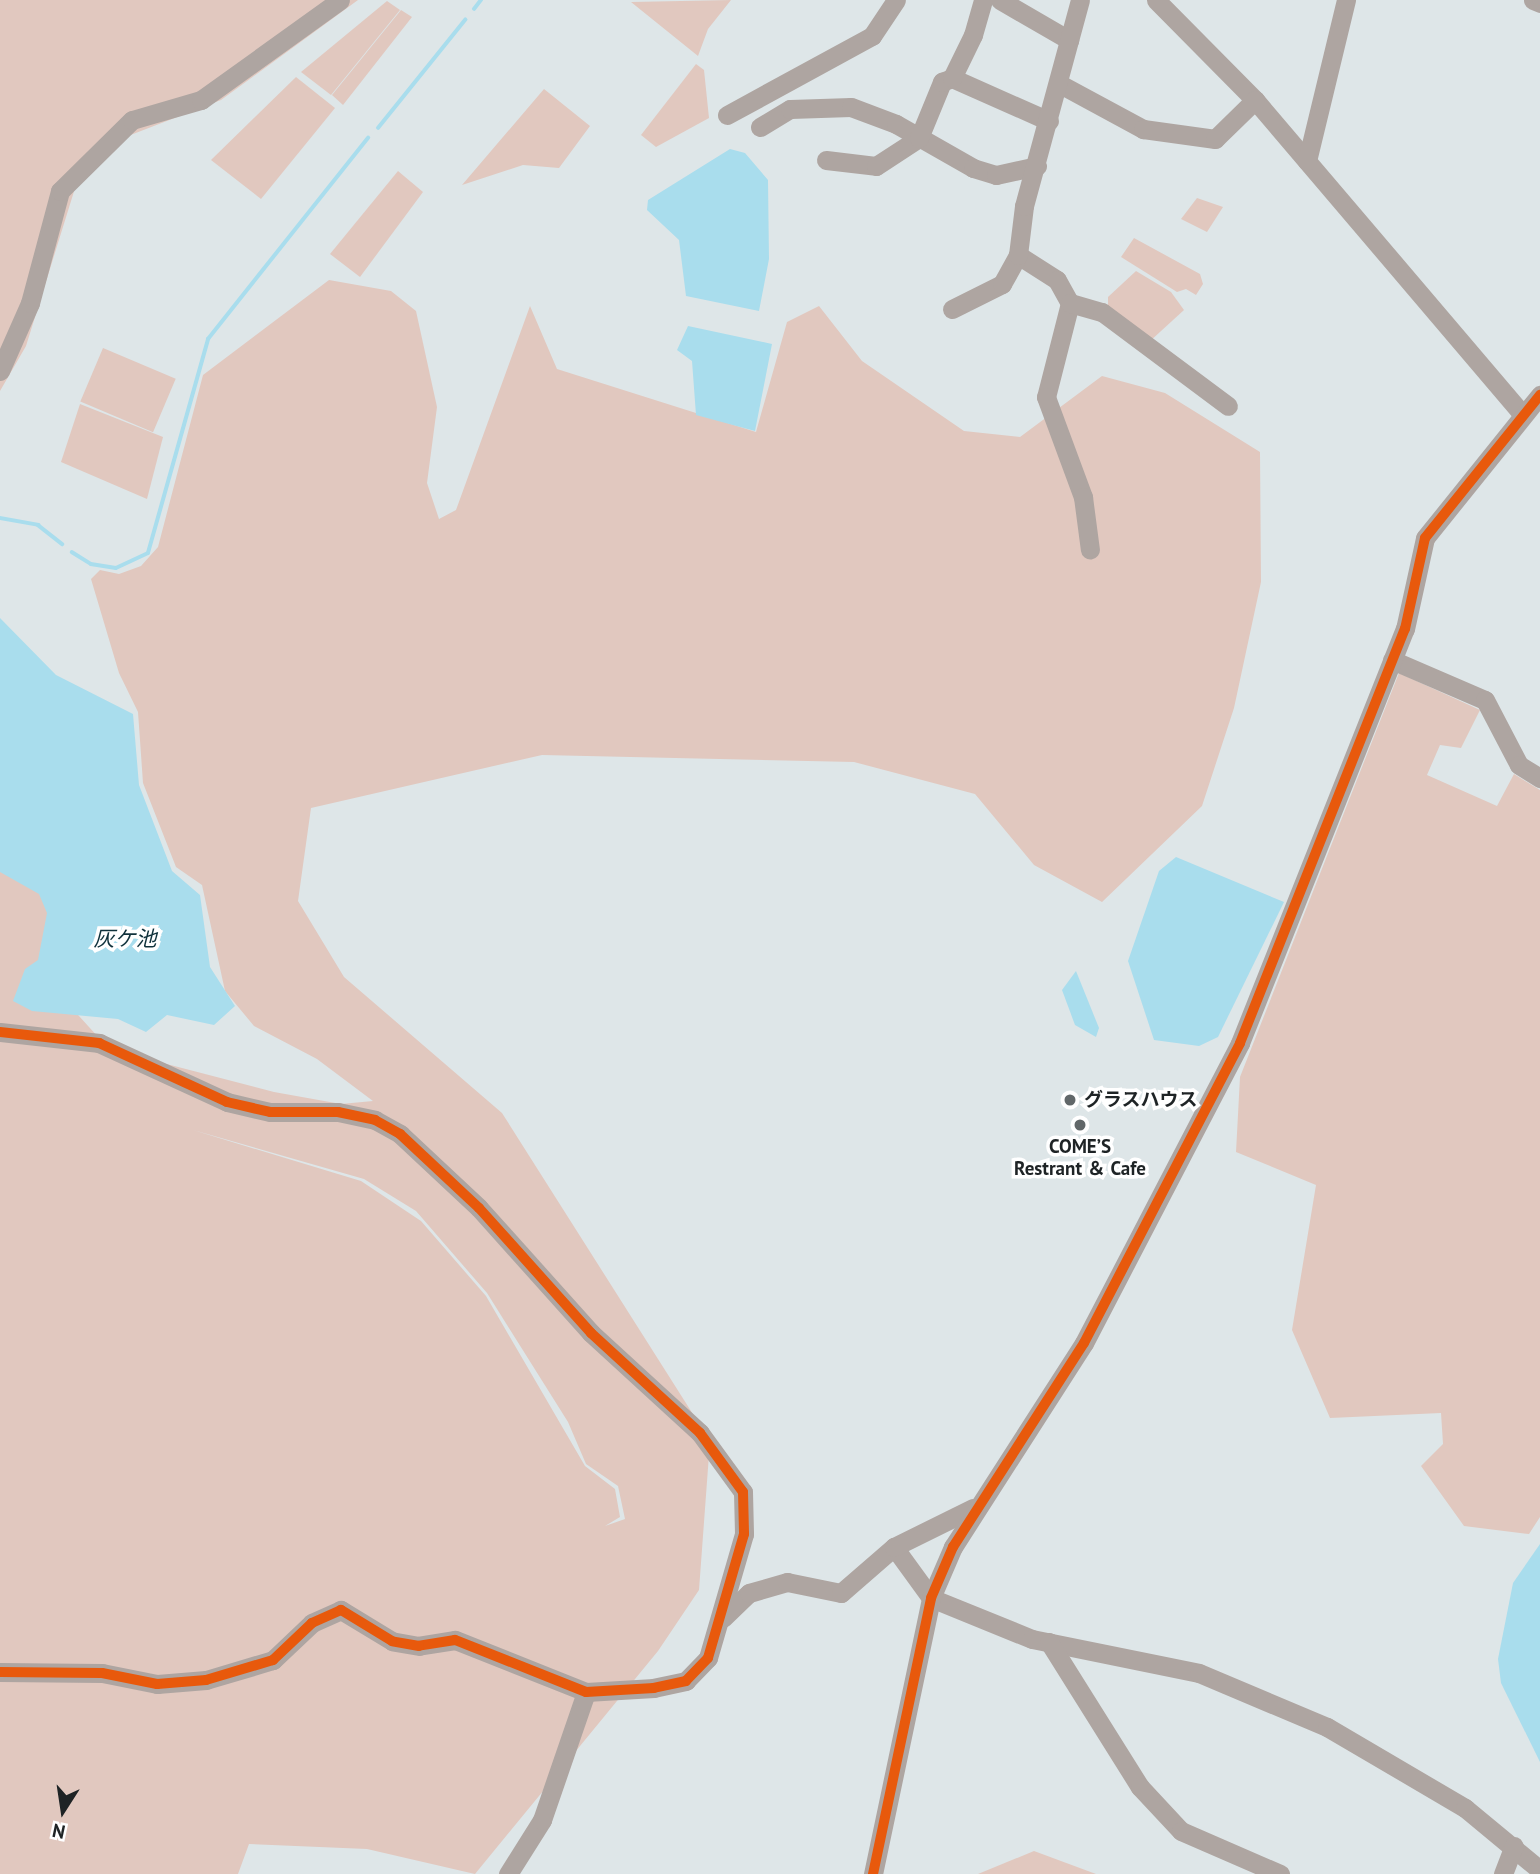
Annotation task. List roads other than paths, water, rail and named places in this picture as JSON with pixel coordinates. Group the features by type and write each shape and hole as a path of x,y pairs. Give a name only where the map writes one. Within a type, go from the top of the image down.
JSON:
{"street":[{"path":"0,371 30,303 60,191 132,120 201,100 340,0"},
{"path":"727,115 872,36 896,0"},
{"path":"953,78 983,0"},
{"path":"1000,0 1069,40"},
{"path":"952,309 1002,284 1018,255 1037,166 1080,0"},
{"path":"873,1874 931,1598 973,1508 1084,1343 1240,1043 1392,660 1425,538 1532,408 1307,161 1255,100 1156,0"},
{"path":"1307,161 1346,0"},
{"path":"1533,0 1540,2"},
{"path":"826,160 876,166 919,138 942,82 953,78 1019,113 1049,121"},
{"path":"1058,83 1143,129 1215,139 1255,100"},
{"path":"760,127 790,109 851,107 919,138 951,159 996,175 1037,166"},
{"path":"1018,255 1057,280 1070,303 1046,397 1083,497 1090,550"},
{"path":"1070,303 1102,312 1228,406"},
{"path":"1392,660 1485,700 1519,765 1540,778"},
{"path":"0,1032 99,1043 227,1102 270,1112 338,1112 375,1120 400,1134 479,1208 591,1333 671,1401 735,1475 743,1492 744,1534 708,1658 686,1681 586,1692 455,1640 419,1646 392,1641 341,1610 312,1623 273,1660 206,1680 157,1684 102,1673 0,1672"},
{"path":"719,1622 749,1593 787,1582 841,1593 894,1547 973,1508"},
{"path":"894,1547 931,1598 1049,1642 1165,1662 1277,1702 1397,1764 1514,1846 1540,1870"},
{"path":"1049,1642 1140,1787 1181,1831 1280,1874"},
{"path":"508,1874 542,1819 586,1692"},
{"path":"1503,1874 1514,1846"}],"water":[{"path":"730,149 745,153 768,180 769,259 759,311 686,296 679,240 647,210 648,200"},
{"path":"688,326 772,344 755,431 696,415 692,361 677,350"},
{"name":"灰ケ池","path":"0,618 56,675 133,714 139,785 172,871 200,895 210,967 235,1006 214,1025 167,1015 146,1032 118,1019 32,1011 13,1001 25,969 38,960 47,913 39,894 0,872"},
{"path":"1176,857 1284,902 1218,1037 1199,1046 1154,1040 1128,961 1159,871"},
{"path":"1076,971 1099,1028 1096,1037 1075,1025 1062,990"},
{"path":"1540,1544 1540,1762 1501,1683 1498,1659 1513,1583"}],"waterway":[{"path":"474,9 481,0"},
{"path":"378,128 465,20"},
{"path":"72,552 91,564 116,568 148,553 208,339 368,138"},
{"path":"0,518 38,525 62,544"}],"place":[{"name":"グラスハウス","path":"1070,1100"},
{"name":"COME’S Restrant ＆ Cafe","path":"1080,1125"}]}
